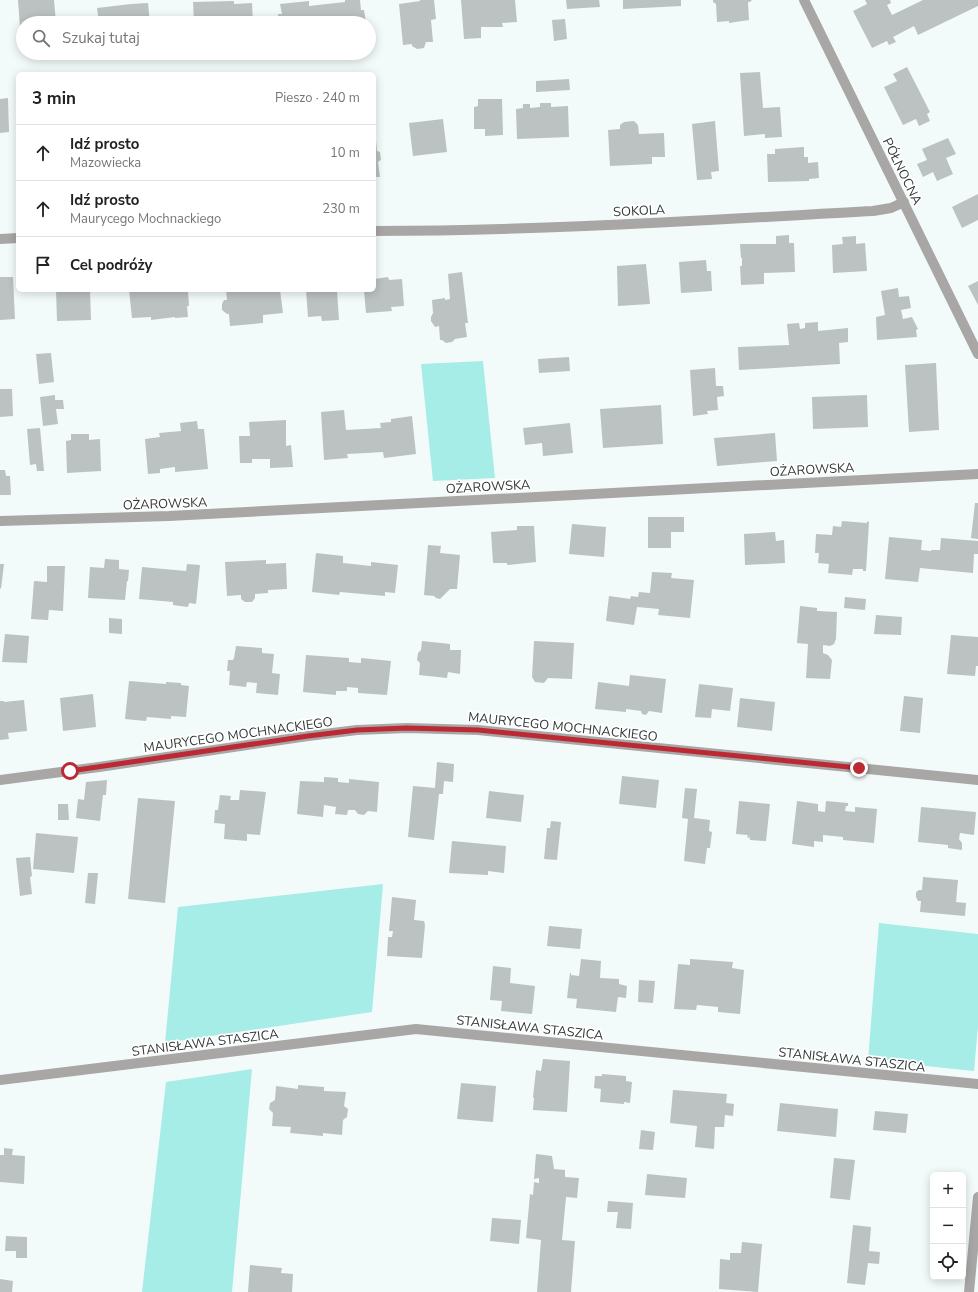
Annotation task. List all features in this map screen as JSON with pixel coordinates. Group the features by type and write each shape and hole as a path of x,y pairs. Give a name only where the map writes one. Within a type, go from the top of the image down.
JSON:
{"street":[{"name":"PÓŁNOCNA","path":"804,0 978,354"},
{"name":"SOKOLA","path":"376,231 481,230 857,212 882,210 904,202"},
{"path":"0,239 16,238"},
{"name":"OŻAROWSKA","path":"0,521 169,516 978,474"},
{"name":"MAURYCEGO MOCHNACKIEGO","path":"0,780 357,730 427,728 478,730 978,780"},
{"name":"STANISŁAWA STASZICA","path":"0,1080 416,1029 978,1084"},
{"path":"969,1292 978,1197"}],"shaded area":[{"path":"483,361 495,478 433,481 421,364"},
{"path":"383,884 372,1012 165,1043 178,907"},
{"path":"879,923 978,934 978,1026 974,1071 868,1060"},
{"path":"252,1069 232,1292 142,1292 166,1082"}],"building":[{"path":"18,0 54,0 55,16 19,16"},
{"path":"345,0 360,0 361,10 364,10 365,16 278,16 278,14 282,14 280,4 309,1 309,6 345,2"},
{"path":"420,0 434,0 436,19 431,20 433,42 426,42 424,48 417,49 412,46 412,44 403,45 399,4"},
{"path":"461,0 515,0 517,22 502,23 503,27 481,27 481,38 464,39"},
{"path":"566,0 599,0 600,7 567,9"},
{"path":"623,0 681,0 681,6 623,9"},
{"path":"713,0 752,0 748,2 749,20 729,23 729,21 717,22 716,4"},
{"path":"865,0 890,0 891,3 887,5 892,15 923,0 978,0 978,6 918,35 914,26 893,37 896,42 889,45 887,41 872,48 853,11 867,4"},
{"path":"234,1 234,4 252,3 253,16 194,16 193,2"},
{"path":"148,3 149,16 98,16 97,8"},
{"path":"565,19 567,39 554,41 552,20"},
{"path":"907,67 930,112 927,114 930,121 919,126 916,119 903,125 884,87 897,81 893,74"},
{"path":"760,72 763,108 780,107 782,137 765,138 765,134 744,136 740,73"},
{"path":"569,79 570,90 536,92 536,81"},
{"path":"8,98 9,132 0,133 0,99"},
{"path":"478,99 502,99 503,135 485,136 485,129 474,129 474,107 478,106"},
{"path":"540,103 551,103 551,107 568,106 569,137 517,139 516,109 523,108 523,104 530,104 530,108 540,107"},
{"path":"443,119 447,152 413,156 409,123"},
{"path":"634,121 638,125 639,134 664,133 665,157 652,157 652,164 610,166 608,130 620,129 620,125 624,122"},
{"path":"715,121 719,171 711,172 712,179 697,180 692,124"},
{"path":"948,138 956,154 946,158 953,174 937,181 933,172 923,177 917,164 927,160 922,149"},
{"path":"376,141 377,151 380,152 381,160 378,162 380,177 376,177"},
{"path":"804,147 804,157 808,157 808,163 818,162 819,178 809,179 809,181 768,182 767,154 775,154 775,149"},
{"path":"978,194 978,220 962,228 952,207"},
{"path":"789,235 789,243 794,243 795,272 764,273 764,284 741,285 740,266 742,266 742,258 740,244 776,244 776,236"},
{"path":"856,236 856,244 865,243 867,271 833,273 832,245 843,244 842,237"},
{"path":"706,260 707,271 711,271 712,291 681,293 679,262"},
{"path":"646,264 650,304 618,306 617,266"},
{"path":"462,272 468,323 465,323 467,337 455,339 452,342 446,343 440,340 439,326 435,327 431,321 433,313 432,300 445,298 445,300 450,299 448,274"},
{"path":"0,277 13,277 15,319 0,320"},
{"path":"388,277 389,280 402,279 404,306 391,307 392,311 366,313 364,292 376,292 376,279"},
{"path":"978,281 978,305 968,286"},
{"path":"898,288 899,297 909,296 911,308 901,310 903,319 912,317 918,329 916,330 917,337 877,340 876,317 885,315 881,291"},
{"path":"56,292 90,292 91,320 57,321"},
{"path":"129,292 188,292 188,317 151,320 151,317 132,318"},
{"path":"226,292 280,292 283,313 263,315 263,323 230,326 229,314 222,310 224,300 227,300"},
{"path":"306,292 337,292 339,320 322,321 321,316 308,317"},
{"path":"818,322 818,331 848,328 848,342 839,343 840,364 739,370 738,347 789,345 787,324 799,323 800,329 805,328 805,323"},
{"path":"51,353 54,382 39,384 36,354"},
{"path":"569,357 570,371 539,373 538,359"},
{"path":"936,363 939,430 909,432 905,365"},
{"path":"715,368 716,386 723,386 724,396 717,397 718,410 707,411 708,414 693,416 690,370"},
{"path":"0,389 12,389 13,416 0,417"},
{"path":"55,395 55,400 63,400 64,409 56,409 58,424 43,426 40,397"},
{"path":"867,395 868,427 813,429 812,397"},
{"path":"661,405 663,444 603,448 600,409"},
{"path":"344,410 346,430 381,428 380,423 391,422 391,419 412,416 416,454 384,458 383,452 347,454 348,458 324,460 321,412"},
{"path":"286,420 286,446 291,445 293,467 270,468 270,459 252,459 252,463 240,463 239,436 250,436 249,422"},
{"path":"197,421 198,429 204,429 208,469 175,472 175,467 160,469 160,473 148,474 145,439 160,437 159,433 181,431 180,423"},
{"path":"570,423 573,453 543,456 542,443 525,445 523,428"},
{"path":"40,428 44,471 37,471 36,464 30,465 27,429"},
{"path":"775,433 777,461 717,466 714,438"},
{"path":"71,434 89,434 89,440 100,439 101,471 67,473 66,441 71,440"},
{"path":"0,470 5,470 6,476 10,476 11,495 0,495"},
{"path":"975,503 978,503 978,539 971,538"},
{"path":"648,517 684,517 684,532 671,532 671,548 648,548"},
{"path":"842,521 869,522 866,571 863,571 863,569 853,569 852,575 828,573 829,564 818,563 819,553 815,553 816,534 832,535 833,526 841,527"},
{"path":"572,524 606,527 604,557 569,554"},
{"path":"517,526 534,526 536,562 507,565 507,563 493,563 491,532 517,530"},
{"path":"775,532 776,541 784,540 785,563 745,565 744,534"},
{"path":"889,537 922,540 921,550 931,551 940,550 941,538 978,541 978,554 974,554 973,573 920,568 918,582 885,579"},
{"path":"428,545 441,546 440,553 460,555 457,589 450,589 440,599 434,596 424,595"},
{"path":"316,553 343,556 343,563 371,566 371,562 398,565 395,593 385,592 385,596 340,592 339,595 312,592"},
{"path":"105,559 119,560 119,569 129,570 125,600 88,598 90,567 104,568"},
{"path":"266,560 266,564 286,563 287,589 268,590 268,593 255,594 255,598 252,602 245,602 241,599 241,595 227,596 225,562"},
{"path":"0,564 4,564 1,589 0,588"},
{"path":"187,564 200,565 196,604 189,603 188,607 173,605 173,602 139,599 142,567 186,571"},
{"path":"47,566 65,566 63,611 49,610 48,620 31,619 34,581 47,582"},
{"path":"652,572 672,573 671,578 694,580 690,618 658,615 659,609 637,607 634,625 606,621 609,596 630,599 631,596 638,597 639,592 650,593"},
{"path":"845,597 866,599 865,610 844,608"},
{"path":"800,606 817,608 817,611 837,612 836,639 834,644 830,646 823,645 823,653 828,655 832,660 830,679 806,678 808,644 797,643"},
{"path":"876,615 902,617 901,635 874,634"},
{"path":"109,618 122,619 122,634 109,633"},
{"path":"5,634 29,636 27,663 2,662"},
{"path":"951,635 978,637 978,666 976,666 975,676 947,674"},
{"path":"422,641 450,644 450,650 461,650 460,674 448,672 447,678 419,675 420,663 417,660 418,653 421,650"},
{"path":"534,641 574,643 572,679 548,678 544,683 535,682 532,677"},
{"path":"236,646 262,648 262,653 274,654 272,673 280,674 278,695 256,693 257,683 247,682 246,687 229,685 230,671 227,671 228,660 233,660"},
{"path":"306,655 349,658 349,662 361,663 361,658 391,661 387,695 358,693 358,688 347,687 347,691 336,691 336,695 303,692"},
{"path":"630,675 666,679 662,713 649,711 646,715 642,714 641,711 626,709 626,712 595,709 598,682 629,686"},
{"path":"129,681 166,684 166,682 181,683 181,685 189,686 186,717 171,716 171,719 147,717 146,721 125,719"},
{"path":"699,684 733,688 730,711 712,709 711,718 695,717"},
{"path":"93,694 96,727 63,731 60,698"},
{"path":"904,696 923,698 920,733 900,731"},
{"path":"740,698 775,702 772,731 737,727"},
{"path":"24,700 27,731 8,733 9,739 0,740 0,701"},
{"path":"437,762 454,764 453,782 444,781 443,794 439,794 434,840 408,837 413,786 435,788"},
{"path":"622,776 659,780 656,808 619,804"},
{"path":"324,777 338,778 338,782 349,783 349,779 379,782 377,812 368,811 364,815 358,814 355,810 348,810 347,815 335,814 336,807 324,805 323,817 297,814 300,781 324,782"},
{"path":"107,780 106,795 103,795 100,821 76,818 78,799 84,800 86,782"},
{"path":"685,788 697,789 694,818 710,820 709,831 712,832 710,848 707,848 705,864 684,861 688,819 682,818"},
{"path":"240,790 266,792 260,835 247,834 247,841 224,839 225,824 214,823 215,810 218,810 220,795 231,796 230,800 239,800"},
{"path":"489,791 524,795 521,822 486,818"},
{"path":"138,798 175,801 165,903 128,899"},
{"path":"739,801 770,804 766,841 750,840 749,835 749,838 747,837 748,835 736,834"},
{"path":"797,801 818,804 818,811 825,812 826,801 848,803 845,811 855,812 855,807 877,809 874,843 843,840 843,837 823,835 823,842 814,841 814,847 792,844"},
{"path":"58,804 68,804 69,820 58,820"},
{"path":"921,807 976,812 974,835 960,833 959,839 962,843 962,850 948,848 948,845 918,842"},
{"path":"551,821 561,822 557,860 544,859 547,828 550,828"},
{"path":"36,833 78,837 74,873 33,869"},
{"path":"452,841 506,846 504,873 488,871 488,875 449,873"},
{"path":"30,857 32,894 20,896 16,858"},
{"path":"88,873 98,873 95,904 85,903"},
{"path":"923,877 958,880 956,902 966,903 965,916 920,912 921,901 918,901 916,892 922,890"},
{"path":"392,897 416,900 414,920 424,921 425,925 422,958 387,956 388,937 392,937 393,931 389,931"},
{"path":"549,926 582,929 580,949 547,946"},
{"path":"581,959 601,961 600,978 619,979 619,984 627,986 626,998 618,997 616,1012 576,1008 577,999 567,998 570,973 571,975 579,976"},
{"path":"690,959 733,962 732,968 744,970 740,1014 718,1012 718,1007 697,1005 696,1010 674,1009 678,964 690,965"},
{"path":"493,966 511,968 510,983 535,986 532,1014 501,1011 502,1001 490,1000"},
{"path":"639,980 655,981 653,1003 638,1002"},
{"path":"543,1059 570,1061 567,1112 533,1110 536,1070 541,1071"},
{"path":"602,1074 626,1076 626,1081 632,1082 630,1103 600,1102 601,1089 594,1088 595,1076 602,1076"},
{"path":"461,1083 496,1086 493,1122 457,1119"},
{"path":"298,1085 324,1087 324,1091 346,1092 344,1106 348,1109 347,1117 343,1120 342,1135 323,1133 323,1136 290,1133 291,1127 272,1126 273,1113 269,1109 270,1103 275,1100 276,1086 298,1089"},
{"path":"673,1090 727,1094 726,1103 734,1104 733,1116 725,1115 724,1127 715,1127 714,1149 695,1147 697,1126 670,1123"},
{"path":"780,1103 838,1109 836,1137 777,1131"},
{"path":"875,1111 908,1114 906,1133 873,1130"},
{"path":"641,1130 655,1132 653,1150 639,1149"},
{"path":"4,1148 13,1149 12,1155 25,1156 24,1184 0,1182 0,1155 4,1155"},
{"path":"536,1154 552,1156 554,1169 565,1170 565,1177 579,1178 577,1198 566,1197 562,1240 575,1241 571,1292 537,1292 541,1240 526,1238 530,1194 533,1195 534,1182 539,1183 539,1178 534,1179"},
{"path":"834,1158 855,1160 850,1200 830,1198"},
{"path":"647,1174 687,1178 685,1198 645,1195"},
{"path":"608,1201 633,1203 631,1229 616,1228 618,1212 607,1212"},
{"path":"492,1218 521,1220 519,1244 490,1241"},
{"path":"853,1225 871,1227 869,1251 880,1252 879,1264 868,1263 865,1285 847,1283"},
{"path":"6,1236 27,1237 27,1258 16,1258 16,1251 5,1251"},
{"path":"742,1242 762,1244 758,1292 719,1289 720,1259 730,1260 730,1253 741,1253"},
{"path":"250,1265 282,1268 281,1273 293,1274 292,1292 248,1292"},
{"path":"0,1279 13,1281 12,1292 0,1292"}],"route":[{"path":"70,771 308,736 357,730 407,728 478,730 859,768"}]}
